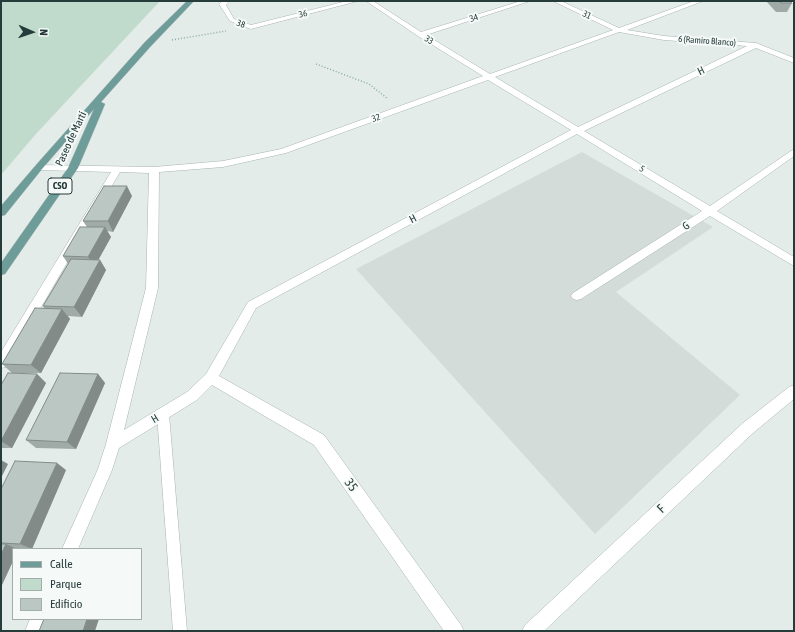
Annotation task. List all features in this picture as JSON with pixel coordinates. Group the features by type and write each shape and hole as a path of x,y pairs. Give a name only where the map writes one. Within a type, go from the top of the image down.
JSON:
{"main road":[{"name":"Paseo de Martí","path":"1,213 39,167 148,44 190,1"},
{"name":"Paseo de Martí","path":"1,271 73,168 105,94"}],"street":[{"name":"38","path":"228,1 222,4 232,20 251,27"},
{"name":"36","path":"251,27 355,1"},
{"name":"33","path":"369,1 420,35 490,77"},
{"name":"34","path":"420,35 527,1"},
{"name":"31","path":"556,1 618,30"},
{"name":"32","path":"39,167 154,170 223,164 282,151 618,30 679,5 700,1"},
{"name":"6 (Ramiro Blanco)","path":"618,30 664,38 756,44 794,60"},
{"name":"H","path":"113,444 192,396 211,378 252,305 578,130 756,44"},
{"name":"5","path":"490,77 794,262"},
{"name":"G","path":"577,296 710,211 794,152"},
{"path":"1,362 117,169"},
{"path":"70,548 105,470 113,444 152,288 154,170"},
{"name":"35","path":"211,378 319,440 455,631"},
{"name":"F","path":"531,631 748,428 794,392"},
{"path":"34,631 40,620"}],"lane":[{"path":"163,414 180,631"}],"path":[{"path":"148,44 251,27"},
{"path":"316,64 369,84 401,109"}],"shaded area":[{"path":"582,152 713,227 616,292 740,395 595,534 356,269"}],"green space":[{"path":"1,1 160,1 35,135 1,175"}],"building":[{"path":"779,1 790,1 792,3 781,3"},
{"path":"104,186 127,186 108,221 83,221"},
{"path":"80,227 105,227 88,257 63,256"},
{"path":"71,259 100,260 74,307 43,306"},
{"path":"35,308 62,309 31,365 2,364"},
{"path":"8,373 37,374 1,441 1,385"},
{"path":"60,373 98,374 67,442 26,440"},
{"path":"15,461 57,463 20,544 1,543 1,489"},
{"path":"1,544 6,544 1,555"},
{"path":"44,620 87,620 83,631 39,631"}]}
